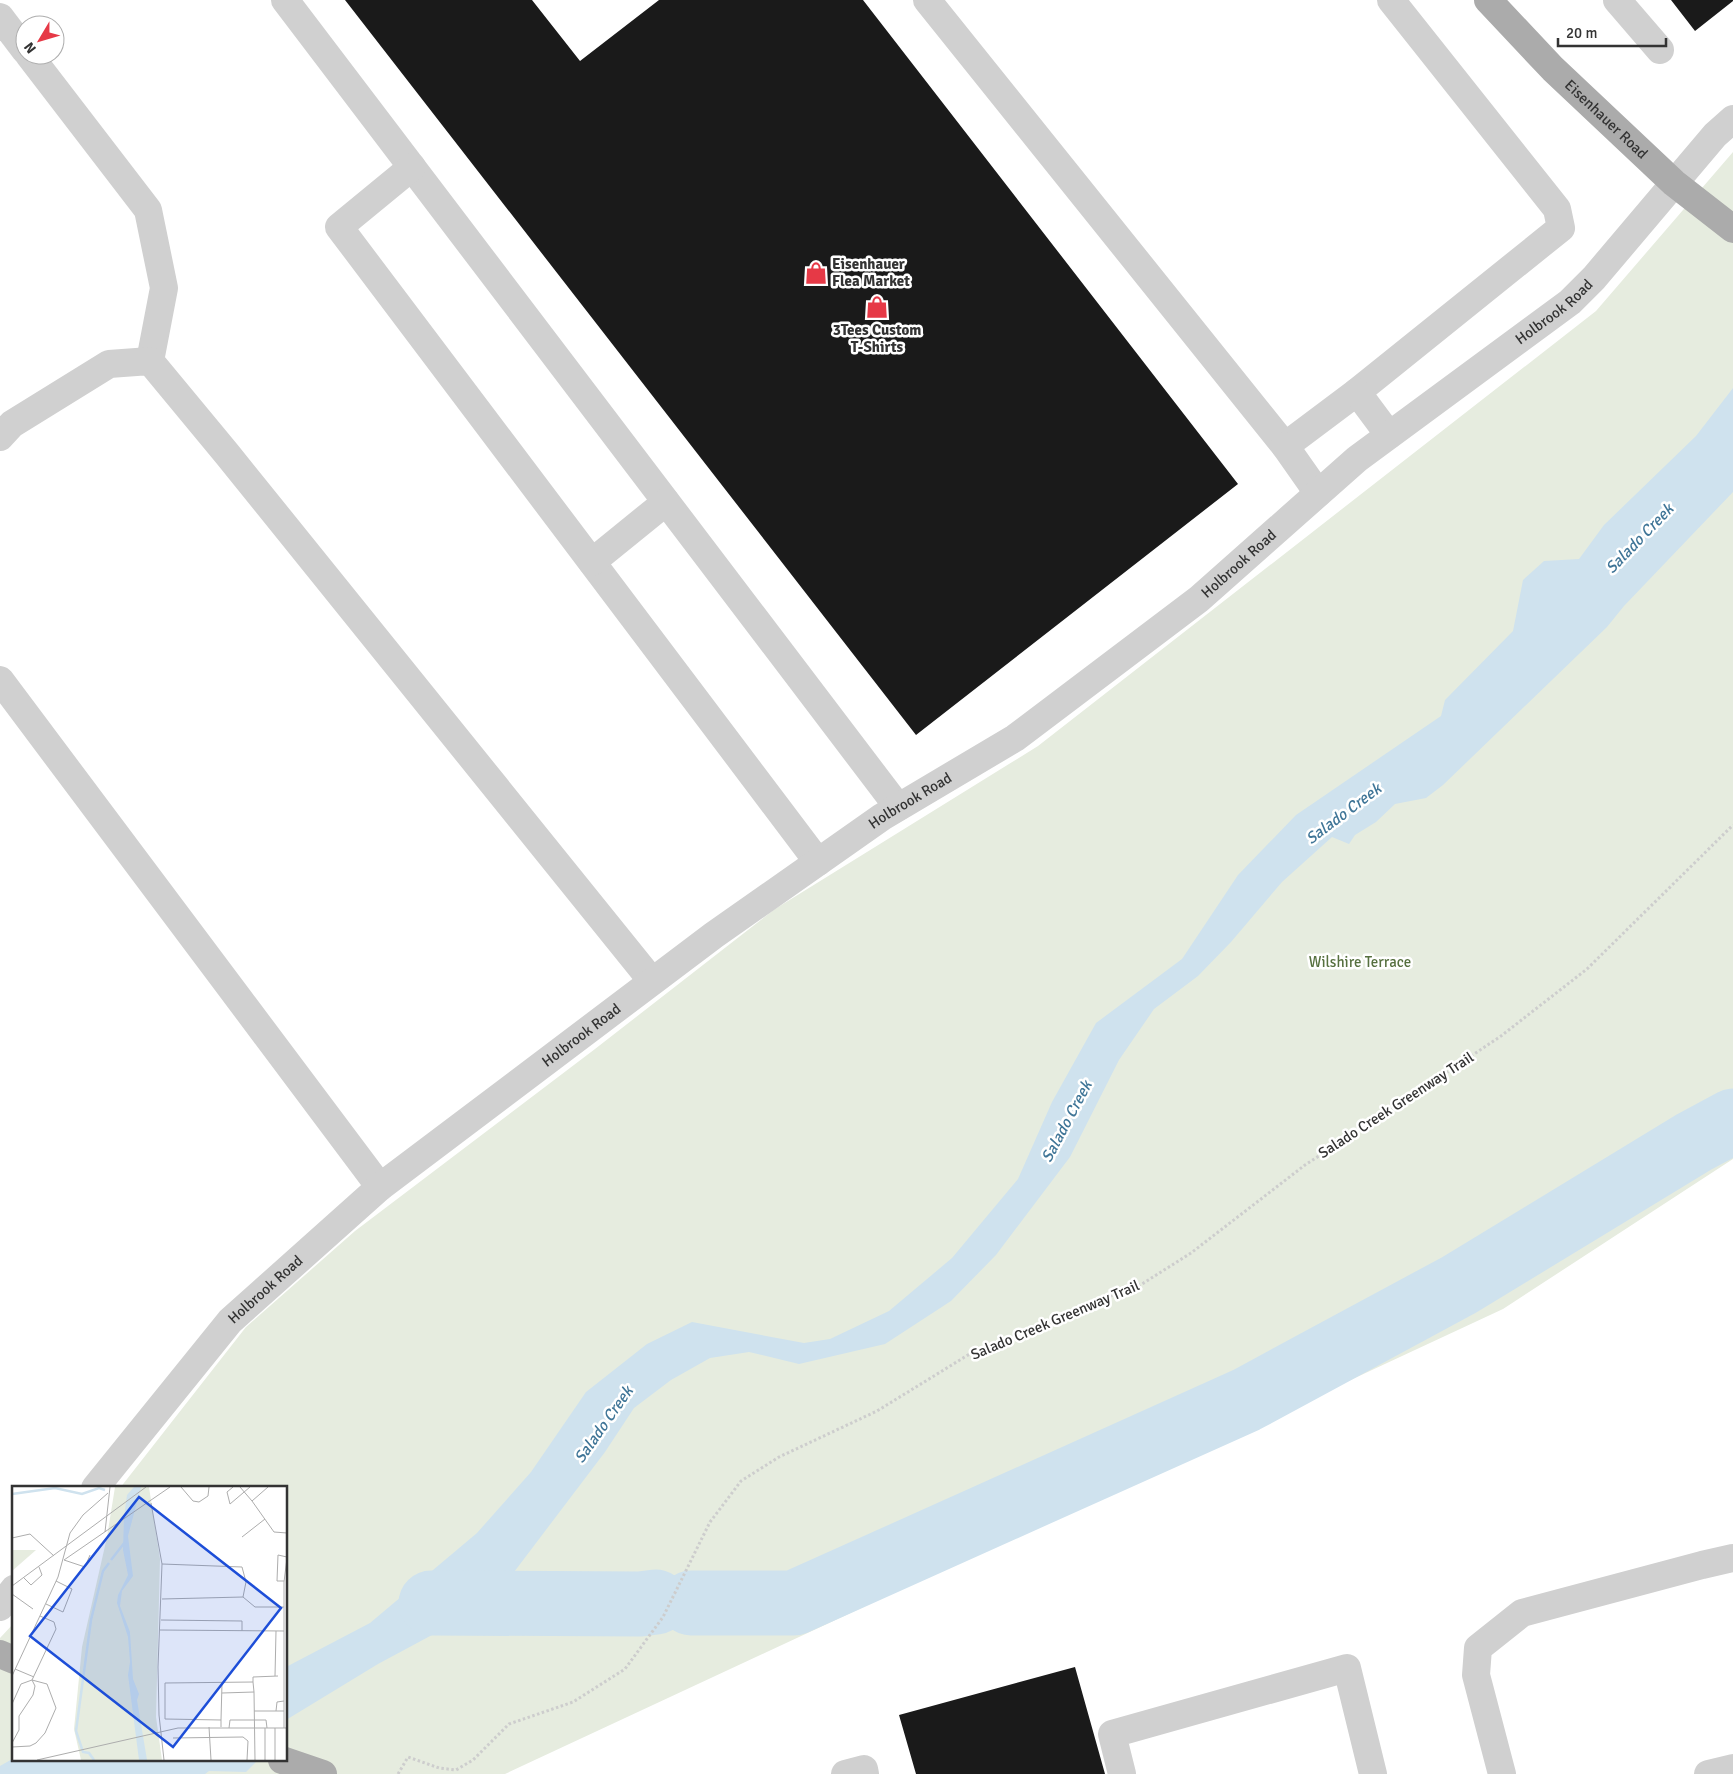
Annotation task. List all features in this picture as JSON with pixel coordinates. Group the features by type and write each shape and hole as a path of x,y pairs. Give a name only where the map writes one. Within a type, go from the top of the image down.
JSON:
{"main road":[{"name":"Eisenhauer Road","path":"1488,0 1553,69 1674,183 1726,223"},
{"path":"0,1654 12,1659"},
{"path":"287,1762 323,1774"}],"street":[{"path":"285,0 898,807"},
{"path":"1285,446 1357,392 1560,228 1557,209 1391,0"},
{"path":"1617,0 1660,50"},
{"path":"935,3 1285,446 1318,493"},
{"path":"0,17 15,37"},
{"path":"37,65 148,210 164,288 150,361"},
{"name":"Holbrook Road","path":"97,1486 230,1321 380,1186 652,981 818,862 898,807 1015,738 1199,599 1357,459 1570,302 1594,278 1715,135 1733,119"},
{"path":"412,167 339,227 818,862"},
{"path":"0,437 12,424 109,364 150,361"},
{"path":"150,361 652,981"},
{"path":"1357,392 1389,435"},
{"path":"592,562 666,502"},
{"path":"0,680 380,1186"},
{"path":"1502,1774 1476,1675 1478,1648 1522,1614 1733,1558"},
{"path":"0,1607 12,1592"},
{"path":"1122,1774 1112,1734 1347,1668 1373,1774"},
{"path":"1708,1774 1733,1768"},
{"path":"845,1774 864,1769 865,1774"}],"path":[{"name":"Salado Creek Greenway Trail","path":"398,1774 408,1757 438,1768 456,1770 473,1760 509,1724 573,1702 625,1669 663,1617 710,1522 740,1481 779,1456 877,1411 968,1355 1077,1308 1142,1284 1191,1252 1305,1164 1501,1036 1587,969 1733,825"}],"green space":[{"name":"Wilshire Terrace","path":"1733,152 1733,1159 1503,1309 505,1774 0,1774 0,1638 12,1625 12,1762 288,1762 288,1486 122,1486 246,1327 355,1231 595,1049 775,909 1038,746 1596,311"}],"water":[{"name":"Salado Creek","path":"1733,388 1733,492 1624,606 1607,627 1443,785 1426,798 1395,804 1376,822 1355,835 1349,844 1332,837 1282,882 1231,942 1198,976 1154,1009 1119,1060 1070,1157 996,1255 951,1301 885,1344 799,1364 749,1352 710,1358 671,1380 634,1408 605,1452 508,1580 445,1628 378,1664 288,1719 288,1666 370,1623 477,1533 531,1472 586,1392 647,1344 692,1322 804,1343 830,1339 889,1311 952,1258 1018,1179 1052,1102 1096,1023 1182,959 1238,875 1296,815 1441,716 1445,700 1513,631 1523,580 1544,561 1579,559 1604,525 1696,436"},
{"path":"12,1759 12,1762 256,1762 246,1772 209,1771 205,1774 0,1774 0,1766"}],"building":[{"name":"Eisenhauer Flea Market","path":"345,0 532,0 580,61 659,0 863,0 1238,484 916,735"},
{"path":"1671,0 1733,0 1733,1 1695,31"},
{"path":"1075,1667 1105,1774 916,1774 899,1715"}],"waterway":[{"path":"691,1603 794,1603 1246,1400 1459,1285 1694,1142 1733,1121"},
{"path":"431,1603 640,1604 656,1602"}],"place":[{"name":"Eisenhauer Flea Market","path":"816,273"},
{"name":"3Tees Custom T-Shirts","path":"877,307"}]}
